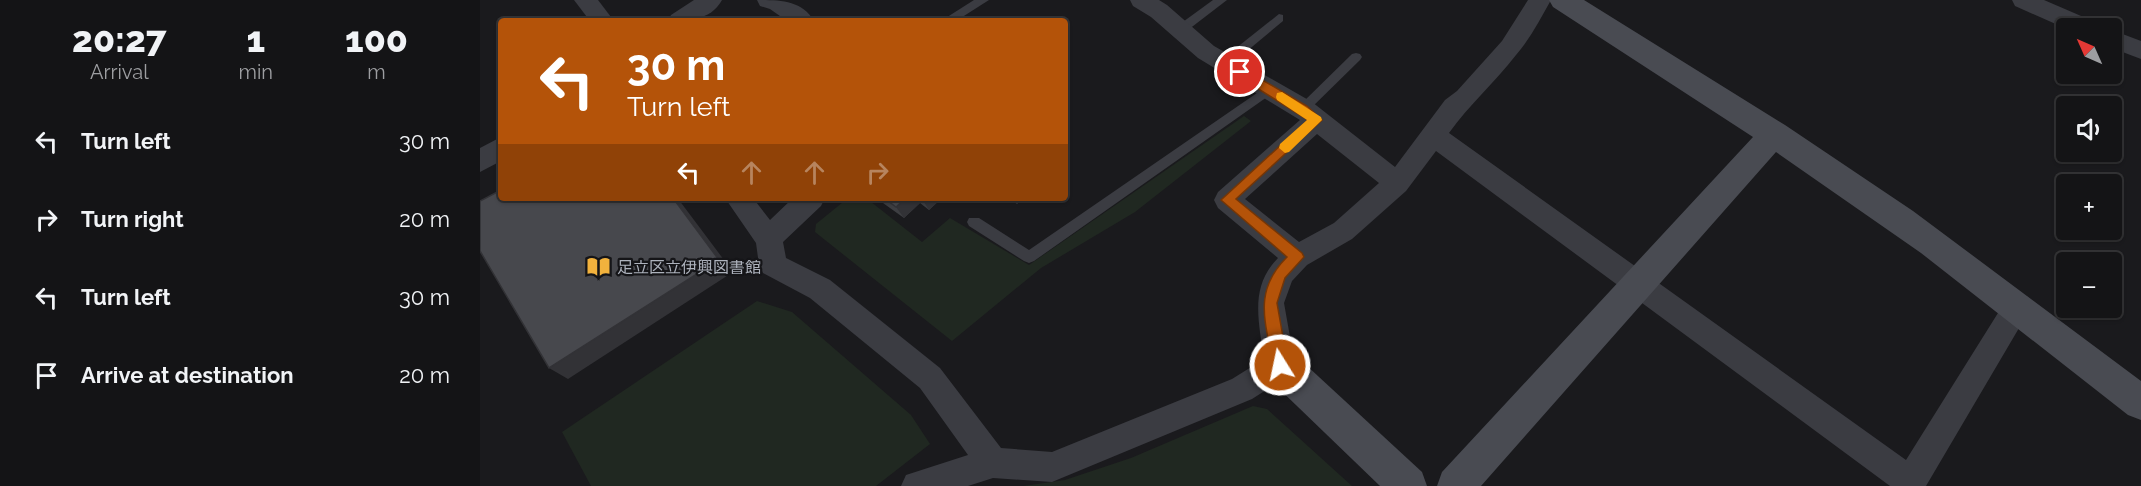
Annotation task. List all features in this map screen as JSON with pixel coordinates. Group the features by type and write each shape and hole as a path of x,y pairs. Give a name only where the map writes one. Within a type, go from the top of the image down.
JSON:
{"street":[{"path":"585,0 600,18"},
{"path":"684,18 711,0"},
{"path":"768,0 778,3 799,18"},
{"path":"1141,0 1159,11 1206,52 1270,89 1309,115 1397,183"},
{"path":"1408,486 1280,365 1270,303 1280,274 1297,257 1343,231 1397,183 1454,107 1466,98 1510,47 1540,0"},
{"path":"1563,0 1774,134 1903,222 2018,306 2141,403"},
{"path":"2023,0 2064,18"},
{"path":"2122,43 2141,50"},
{"path":"1297,257 1227,200 1309,115"},
{"path":"1456,486 1774,134"},
{"path":"1433,135 1909,484 2018,306"},
{"path":"480,162 498,149"},
{"path":"740,201 769,238 773,265 820,289 930,378 993,463"},
{"path":"769,238 809,201"},
{"path":"917,486 993,463 1052,466 1242,389 1280,365"}],"lane":[{"path":"953,18 983,0"},
{"path":"1180,30 1221,0"},
{"path":"1225,63 1279,18"},
{"path":"1309,115 1356,57"},
{"path":"974,222 1029,257 1270,89"}],"shaded area":[{"path":"1244,116 1251,121 1135,212 1041,268 952,341 815,232 816,224 844,201 870,201 922,242 950,218 1029,265"},
{"path":"757,301 792,312 911,415 930,444 876,486 591,486 562,432"},
{"path":"1253,406 1267,409 1352,486 1023,486 1065,480 1131,458"}],"building":[{"path":"498,192 498,201 675,201 719,260 549,368 480,251 480,201"},
{"path":"888,201 903,201 896,207"}],"slow traffic":[{"path":"1282,97 1303,109 1316,120 1285,148"}],"place":[{"name":"足立区立伊興図書館","path":"599,267"}],"route":[{"path":"1240,72 1303,109 1316,120 1227,200 1297,257 1280,274 1270,303 1280,365"}]}
